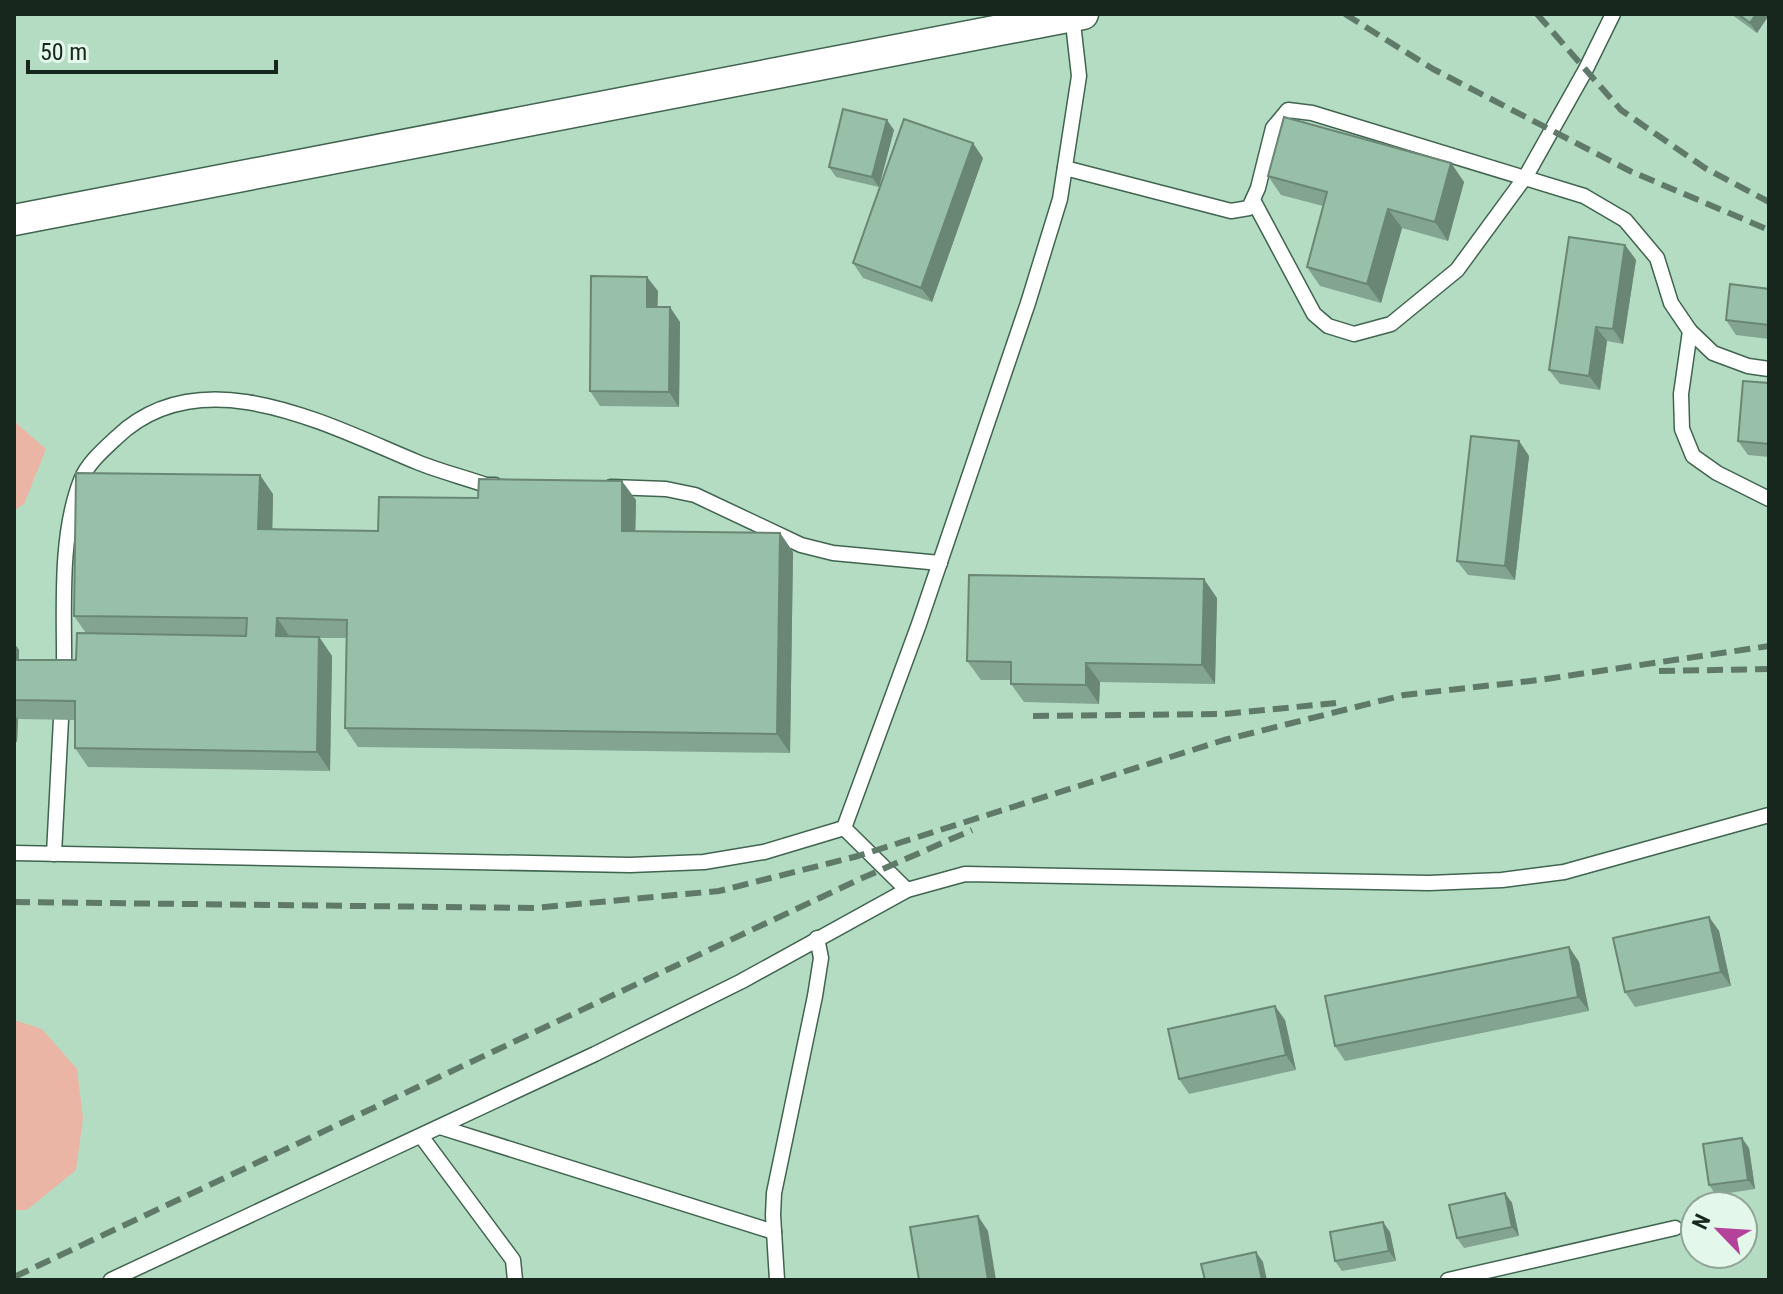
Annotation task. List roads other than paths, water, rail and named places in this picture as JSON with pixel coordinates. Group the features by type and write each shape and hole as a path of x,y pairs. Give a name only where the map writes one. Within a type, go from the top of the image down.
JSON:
{"street":[{"path":"14,220 1076,15"}],"lane":[{"path":"1253,200 1314,314 1328,326 1354,334 1391,324 1457,270 1526,176 1613,14"},
{"path":"844,828 940,563 1060,199 1079,76 1076,15"},
{"path":"1065,168 1231,211 1249,208 1273,128 1288,110 1312,113 1584,196 1625,220 1657,258 1671,303 1690,331 1713,353 1748,366 1769,369"},
{"path":"1690,331 1681,405 1682,429 1693,456 1717,473 1769,499"},
{"path":"64,679 68,531 82,477 129,426 158,408 198,400 262,403 331,425 421,464 486,485 517,485"},
{"path":"594,487 666,489 695,495 801,545 833,553 940,563"},
{"path":"54,854 61,719"},
{"path":"111,1280 440,1127 742,981 907,890 965,874 1429,883 1502,880 1564,872 1769,815"},
{"path":"14,853 630,865 704,862 764,852 844,828"},
{"path":"844,828 907,890"},
{"path":"777,1280 774,1193 817,983 821,958 817,938"},
{"path":"440,1127 774,1232"},
{"path":"421,1136 513,1260 515,1280"},
{"path":"1448,1280 1675,1228"}],"railway":[{"path":"1345,14 1433,69 1630,171 1769,230"},
{"path":"1537,14 1621,110 1705,168 1769,202"},
{"path":"14,902 534,908 719,891 858,856 1224,740 1404,695 1539,680 1769,646"},
{"path":"1659,671 1769,669"},
{"path":"1033,716 1224,714 1336,703"},
{"path":"14,1277 860,879 972,830"}]}
